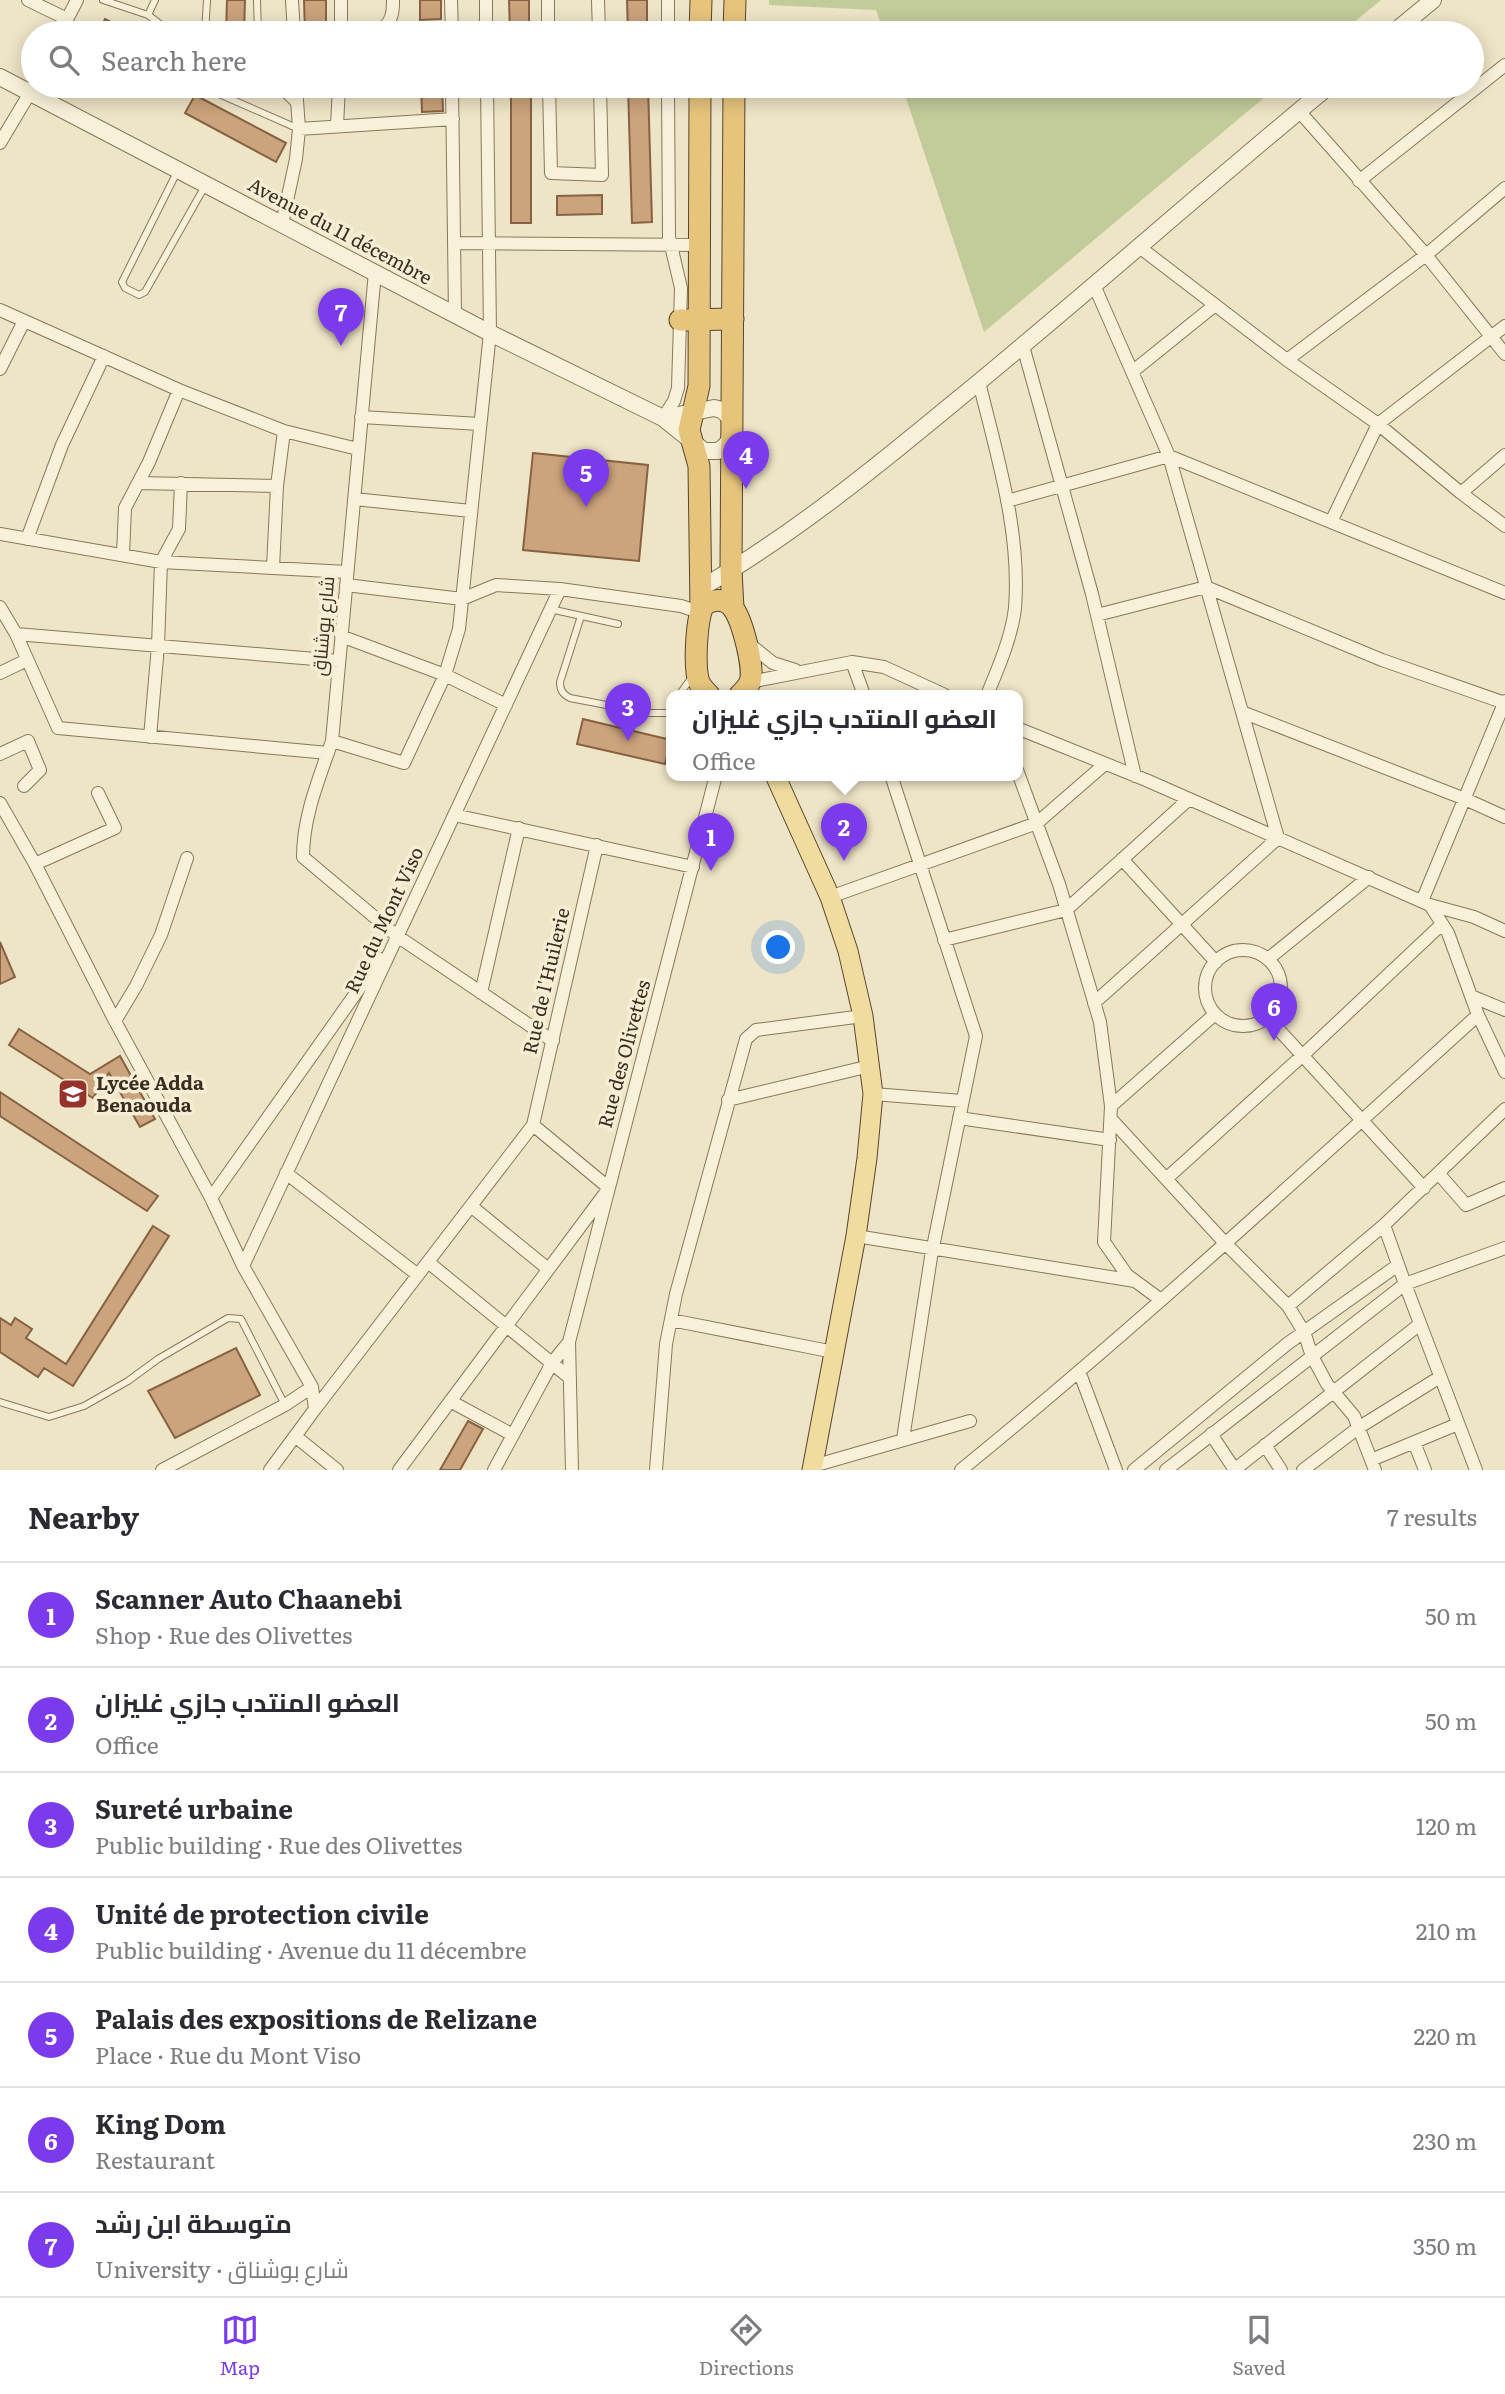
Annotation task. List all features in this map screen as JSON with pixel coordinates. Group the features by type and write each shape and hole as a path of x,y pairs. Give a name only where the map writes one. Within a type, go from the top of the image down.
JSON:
{"highway":[{"path":"700,21 701,0"},
{"path":"734,0 734,21"},
{"path":"700,98 698,245 689,320 699,386 689,430 699,466 701,603 697,670 700,684 705,690"},
{"path":"734,98 731,570 733,608 751,665 748,689"},
{"path":"689,320 733,319"},
{"path":"701,603 716,600 733,608"}],"main road":[{"path":"778,781 830,897 848,951 863,1016 873,1094 856,1236 813,1468"}],"street":[{"path":"28,0 67,19 77,0"},
{"path":"292,0 293,21"},
{"path":"341,0 341,21"},
{"path":"392,21 393,0"},
{"path":"451,0 452,21"},
{"path":"485,0 486,21"},
{"path":"548,0 548,21"},
{"path":"598,0 599,21"},
{"path":"668,0 668,21"},
{"path":"1408,21 1433,0"},
{"path":"1484,82 1505,65"},
{"name":"Avenue du 11 décembre","path":"0,77 21,85"},
{"path":"0,143 28,98"},
{"name":"Avenue du 11 décembre","path":"49,98 178,170 490,333 663,418 691,443"},
{"path":"282,224 296,159 299,129 297,98"},
{"path":"337,126 338,98"},
{"path":"452,98 455,314"},
{"path":"0,607 16,634 58,728 150,737 330,747 404,763 445,676 459,629 490,333 487,98"},
{"path":"549,98 551,173 602,175 600,98"},
{"path":"663,418 674,401 678,388 689,320 670,245 668,98"},
{"path":"0,534 161,562 273,568 462,598 496,585 559,589 681,606 701,603 731,570 868,473 1315,98"},
{"path":"1359,181 1463,98"},
{"path":"1299,111 1426,255 1505,354"},
{"path":"299,129 453,119"},
{"path":"1287,360 1426,255 1505,188"},
{"path":"454,243 698,245"},
{"path":"1138,246 1287,360 1378,424 1505,526"},
{"name":"شارع بوشناق","path":"375,272 330,747 310,804 303,839 303,857 397,936"},
{"path":"1094,285 1169,456 1278,838"},
{"path":"1132,372 1215,305"},
{"path":"0,310 179,390 284,431 358,449"},
{"path":"0,369 24,321"},
{"path":"1331,522 1378,424 1505,326"},
{"path":"1023,345 1097,615 1135,776"},
{"path":"27,539 62,445 104,356"},
{"path":"979,382 1002,473 1015,548 1015,611 1000,666 989,690"},
{"path":"123,555 125,508 179,390"},
{"path":"663,418 714,408 722,410 733,428 724,447 712,452 704,451 691,443"},
{"path":"361,417 481,424"},
{"path":"273,568 277,486 284,431"},
{"path":"1461,493 1505,455"},
{"path":"1007,501 1169,456 1505,593"},
{"path":"138,483 277,486"},
{"path":"150,737 158,646 161,562 179,529 181,483"},
{"path":"354,499 471,511"},
{"path":"1097,615 1206,587 1382,660 1505,702 1426,903"},
{"name":"Rue du Mont Viso","path":"243,1266 559,589"},
{"path":"16,634 339,661"},
{"path":"341,636 445,676 506,705"},
{"path":"745,640 772,663 799,671"},
{"path":"0,673 27,660"},
{"path":"852,662 862,690"},
{"path":"748,689 799,671 852,662 884,667 934,690"},
{"path":"1242,712 1505,817"},
{"path":"1023,730 1189,799 1426,903 1474,917 1505,931"},
{"path":"0,754 28,741 40,770 24,786"},
{"path":"830,897 1037,823 1105,764"},
{"name":"Rue des Olivettes","path":"569,1342 714,781"},
{"path":"893,781 976,1036 933,1249 903,1439"},
{"path":"1021,781 1066,909 1100,1022 1111,1113 1104,1242 1127,1275 1161,1300"},
{"path":"35,864 115,828 98,793"},
{"path":"944,940 1066,909 1189,799"},
{"path":"0,804 35,864 115,1021 211,1198 243,1266 312,1387 315,1409"},
{"path":"454,815 693,867"},
{"path":"481,993 519,828"},
{"path":"1094,1003 1278,838"},
{"name":"Rue de l'Huilerie","path":"533,1125 597,845"},
{"path":"115,1021 161,935 187,858"},
{"path":"1122,859 1216,962"},
{"path":"1268,959 1369,877"},
{"path":"1426,903 1448,933 1478,1015 1505,1072"},
{"path":"1166,1179 1442,924"},
{"path":"211,1198 397,936 552,1041"},
{"path":"1236,951 1247,951 1268,959 1281,982 1281,995 1268,1017 1258,1024 1235,1026 1215,1014 1206,994 1206,982 1216,962 1236,951"},
{"path":"1471,996 1505,1010"},
{"path":"1111,1113 1215,1014"},
{"path":"961,1470 1225,1244 1478,1015"},
{"path":"656,1470 666,1344 676,1294 746,1039 756,1030 863,1016"},
{"path":"1268,1017 1424,1188"},
{"path":"728,1100 870,1066"},
{"path":"873,1094 962,1101"},
{"path":"1288,1306 1384,1225 1505,1109"},
{"path":"1111,1113 1225,1244 1288,1306 1304,1332 1312,1356 1333,1391 1353,1416 1373,1465 1414,1442 1458,1424"},
{"path":"959,1118 1110,1140"},
{"path":"270,1470 533,1125 608,1188 399,1470"},
{"path":"286,1173 418,1275"},
{"path":"1439,1174 1465,1205 1505,1188"},
{"path":"471,1206 548,1269"},
{"path":"1384,1225 1476,1470"},
{"path":"856,1236 1135,1281"},
{"path":"1166,1470 1405,1284 1505,1248"},
{"path":"428,1262 570,1378"},
{"path":"1134,1470 1304,1332 1398,1265"},
{"path":"671,1320 834,1352"},
{"path":"1211,1434 1235,1470 1420,1324"},
{"path":"495,1470 552,1363 569,1342"},
{"path":"569,1342 572,1470"},
{"path":"1079,1371 1116,1470"},
{"path":"1304,1470 1358,1428 1440,1377"},
{"path":"162,1470 285,1405 312,1387"},
{"path":"450,1401 513,1435"},
{"path":"813,1468 970,1421"},
{"path":"295,1436 337,1470"},
{"path":"1414,1442 1425,1470"},
{"path":"1265,1445 1281,1470"},
{"path":"1322,1456 1328,1470"}],"lane":[{"path":"103,0 148,15 156,21"},
{"path":"148,15 155,0"},
{"path":"206,21 207,0"},
{"path":"257,0 258,21"},
{"path":"228,98 299,129"},
{"path":"289,98 298,106"},
{"path":"178,170 122,282 125,288 139,295 145,292 206,184"},
{"path":"550,609 618,624"},
{"path":"581,616 560,682 564,695 648,713 666,713"},
{"path":"683,690 697,670"},
{"path":"0,1402 49,1417 83,1406 228,1318 241,1319 285,1405"}],"green space":[{"path":"769,0 1381,0 1356,21 880,21 876,10 769,5"},
{"path":"906,98 1264,98 984,332"}],"building":[{"path":"227,0 245,0 244,21 226,21"},
{"path":"304,0 326,0 326,21 305,21"},
{"path":"420,0 441,0 441,19 420,20"},
{"path":"509,0 529,0 529,21 510,21"},
{"path":"627,0 647,0 647,21 628,21"},
{"path":"193,98 201,98 286,143 276,162 185,113"},
{"path":"421,98 442,98 443,111 422,112"},
{"path":"511,98 531,98 531,223 511,223"},
{"path":"628,98 648,98 652,222 632,223"},
{"path":"602,195 602,214 557,215 557,196"},
{"path":"533,453 648,465 639,561 523,550"},
{"path":"583,719 666,739 666,760 665,764 577,744"},
{"path":"0,942 15,977 0,984"},
{"path":"19,1029 90,1074 120,1056 155,1119 140,1127 109,1073 93,1098 9,1045"},
{"path":"0,1092 158,1196 147,1211 0,1116"},
{"path":"153,1226 169,1236 73,1386 44,1368 38,1377 0,1352 0,1318 11,1325 15,1318 32,1329 26,1338 66,1364"},
{"path":"236,1348 260,1395 175,1438 148,1391"},
{"path":"468,1421 483,1429 460,1470 440,1470"}],"place":[{"name":"متوسطة ابن رشد","path":"341,346"},
{"name":"Unité de protection civile","path":"746,489"},
{"name":"Palais des expositions de Relizane","path":"586,507"},
{"name":"Sureté urbaine","path":"628,741"},
{"name":"العضو المنتدب جازي غليزان","path":"844,861"},
{"name":"Scanner Auto Chaanebi","path":"711,871"},
{"name":"King Dom","path":"1274,1041"},
{"name":"Lycée Adda Benaouda","path":"73,1094"}]}
